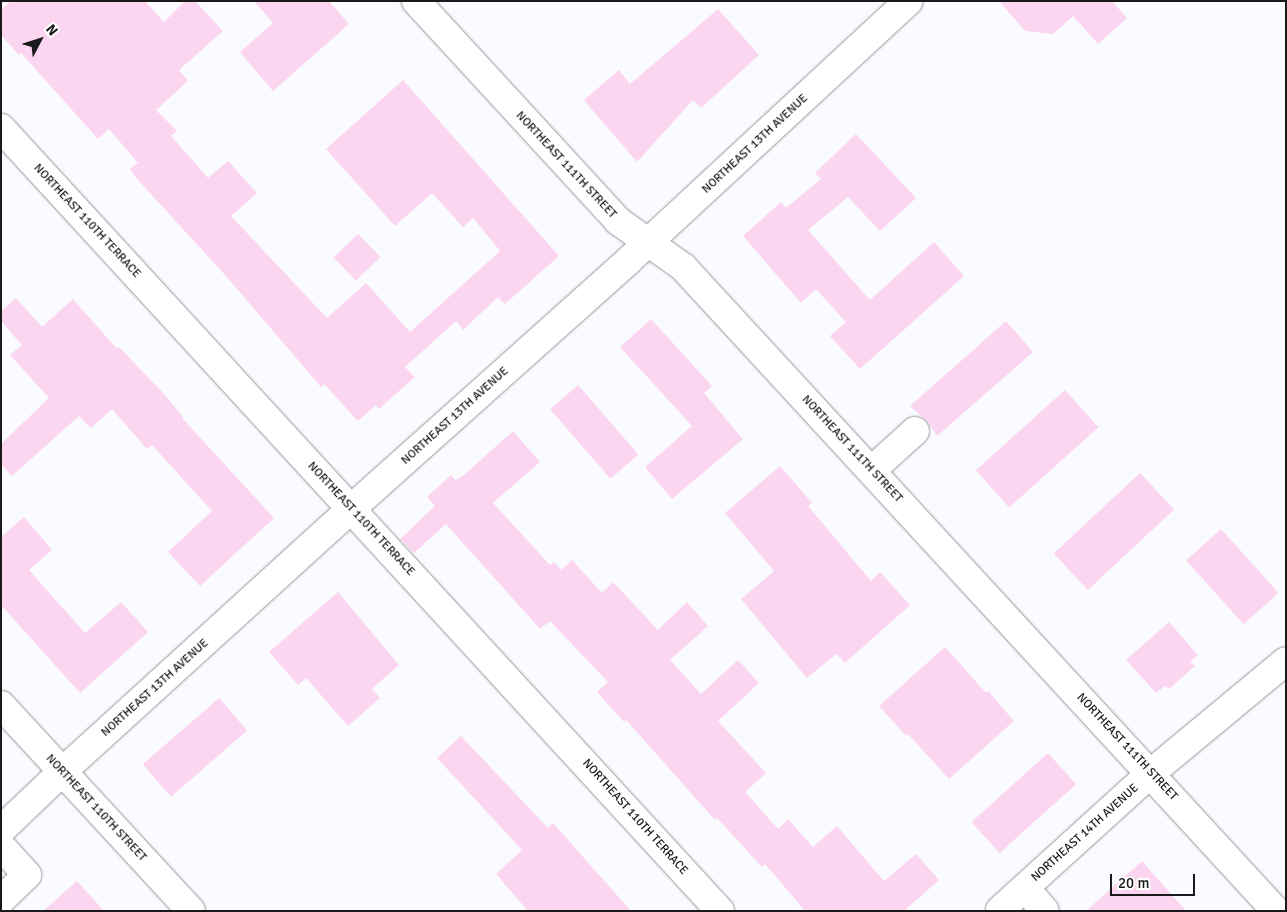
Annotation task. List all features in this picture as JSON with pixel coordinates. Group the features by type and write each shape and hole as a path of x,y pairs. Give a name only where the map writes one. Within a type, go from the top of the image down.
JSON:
{"street":[{"name":"NORTHEAST 111TH STREET","path":"416,1 618,221 683,267 872,470 1276,911"},
{"name":"NORTHEAST 13TH AVENUE","path":"1,830 352,508 649,242 909,1"},
{"name":"NORTHEAST 110TH TERRACE","path":"1,128 352,508 720,911"},
{"path":"872,470 915,431"},
{"name":"NORTHEAST 14TH AVENUE","path":"1000,910 1151,773 1286,660"},
{"name":"NORTHEAST 110TH STREET","path":"1,705 191,911"},
{"path":"1,846 27,875 1,900"},
{"path":"1025,888 1045,911"}],"building":[{"path":"11,1 145,1 164,22 185,1 195,1 223,31 179,70 188,81 156,110 177,131 171,136 208,178 228,161 257,193 231,216 327,318 366,283 410,332 500,251 473,218 463,227 432,193 395,226 326,149 403,80 559,256 505,304 498,297 463,330 456,321 405,367 415,377 379,409 376,405 358,421 324,384 321,387 226,276 138,180 130,169 138,163 109,129 98,139 21,53 19,55 1,35 1,10"},
{"path":"254,1 329,1 349,24 273,91 240,52 273,23"},
{"path":"999,1 1112,1 1127,18 1098,44 1073,16 1053,34 1025,31"},
{"path":"718,9 759,55 701,108 693,100 637,162 584,100 619,70 630,84"},
{"path":"856,134 916,198 880,231 848,197 808,230 870,300 934,242 964,276 860,369 830,336 846,322 816,289 801,303 743,236 781,202 786,208 821,179 815,173"},
{"path":"358,234 380,257 356,281 334,258"},
{"path":"16,298 42,327 73,299 117,349 119,347 165,395 182,418 274,518 200,586 168,552 212,511 152,445 147,449 112,409 91,428 79,416 12,476 1,464 1,444 49,398 10,355 22,345 1,321 1,311"},
{"path":"651,319 712,386 704,393 743,439 672,499 645,467 692,426 620,347"},
{"path":"1006,321 1033,352 937,436 927,421 910,406"},
{"path":"578,385 638,454 610,479 550,409"},
{"path":"1065,390 1098,427 1009,507 976,470"},
{"path":"513,431 540,462 493,503 550,565 554,562 561,570 572,560 602,593 613,582 658,630 687,602 708,626 670,660 701,694 738,660 759,683 718,721 766,773 745,792 778,829 788,819 813,847 837,826 884,881 916,854 939,880 904,911 805,911 765,864 762,867 717,818 715,820 626,720 624,722 597,692 608,682 550,621 540,629 446,524 414,553 400,539 435,506 427,497 451,475 456,480 464,475"},
{"path":"780,466 812,503 808,506 871,581 880,572 910,605 845,663 836,654 807,678 741,599 774,571 725,513"},
{"path":"1140,473 1174,510 1088,590 1054,553"},
{"path":"24,517 52,550 29,570 85,633 121,602 148,632 80,693 1,605 1,537"},
{"path":"1221,529 1279,593 1244,624 1186,560"},
{"path":"338,592 399,665 372,689 380,698 348,726 306,678 298,685 269,652"},
{"path":"1169,622 1198,655 1190,662 1195,666 1169,689 1165,686 1156,693 1126,660"},
{"path":"945,647 1014,721 949,779 908,734 906,736 879,706"},
{"path":"219,698 247,730 171,797 143,764"},
{"path":"461,736 548,828 553,823 631,911 528,911 496,874 522,850 437,758"},
{"path":"1048,753 1076,784 1000,853 971,822"},
{"path":"1142,861 1186,911 1086,911"},
{"path":"77,881 104,911 43,911"}]}
